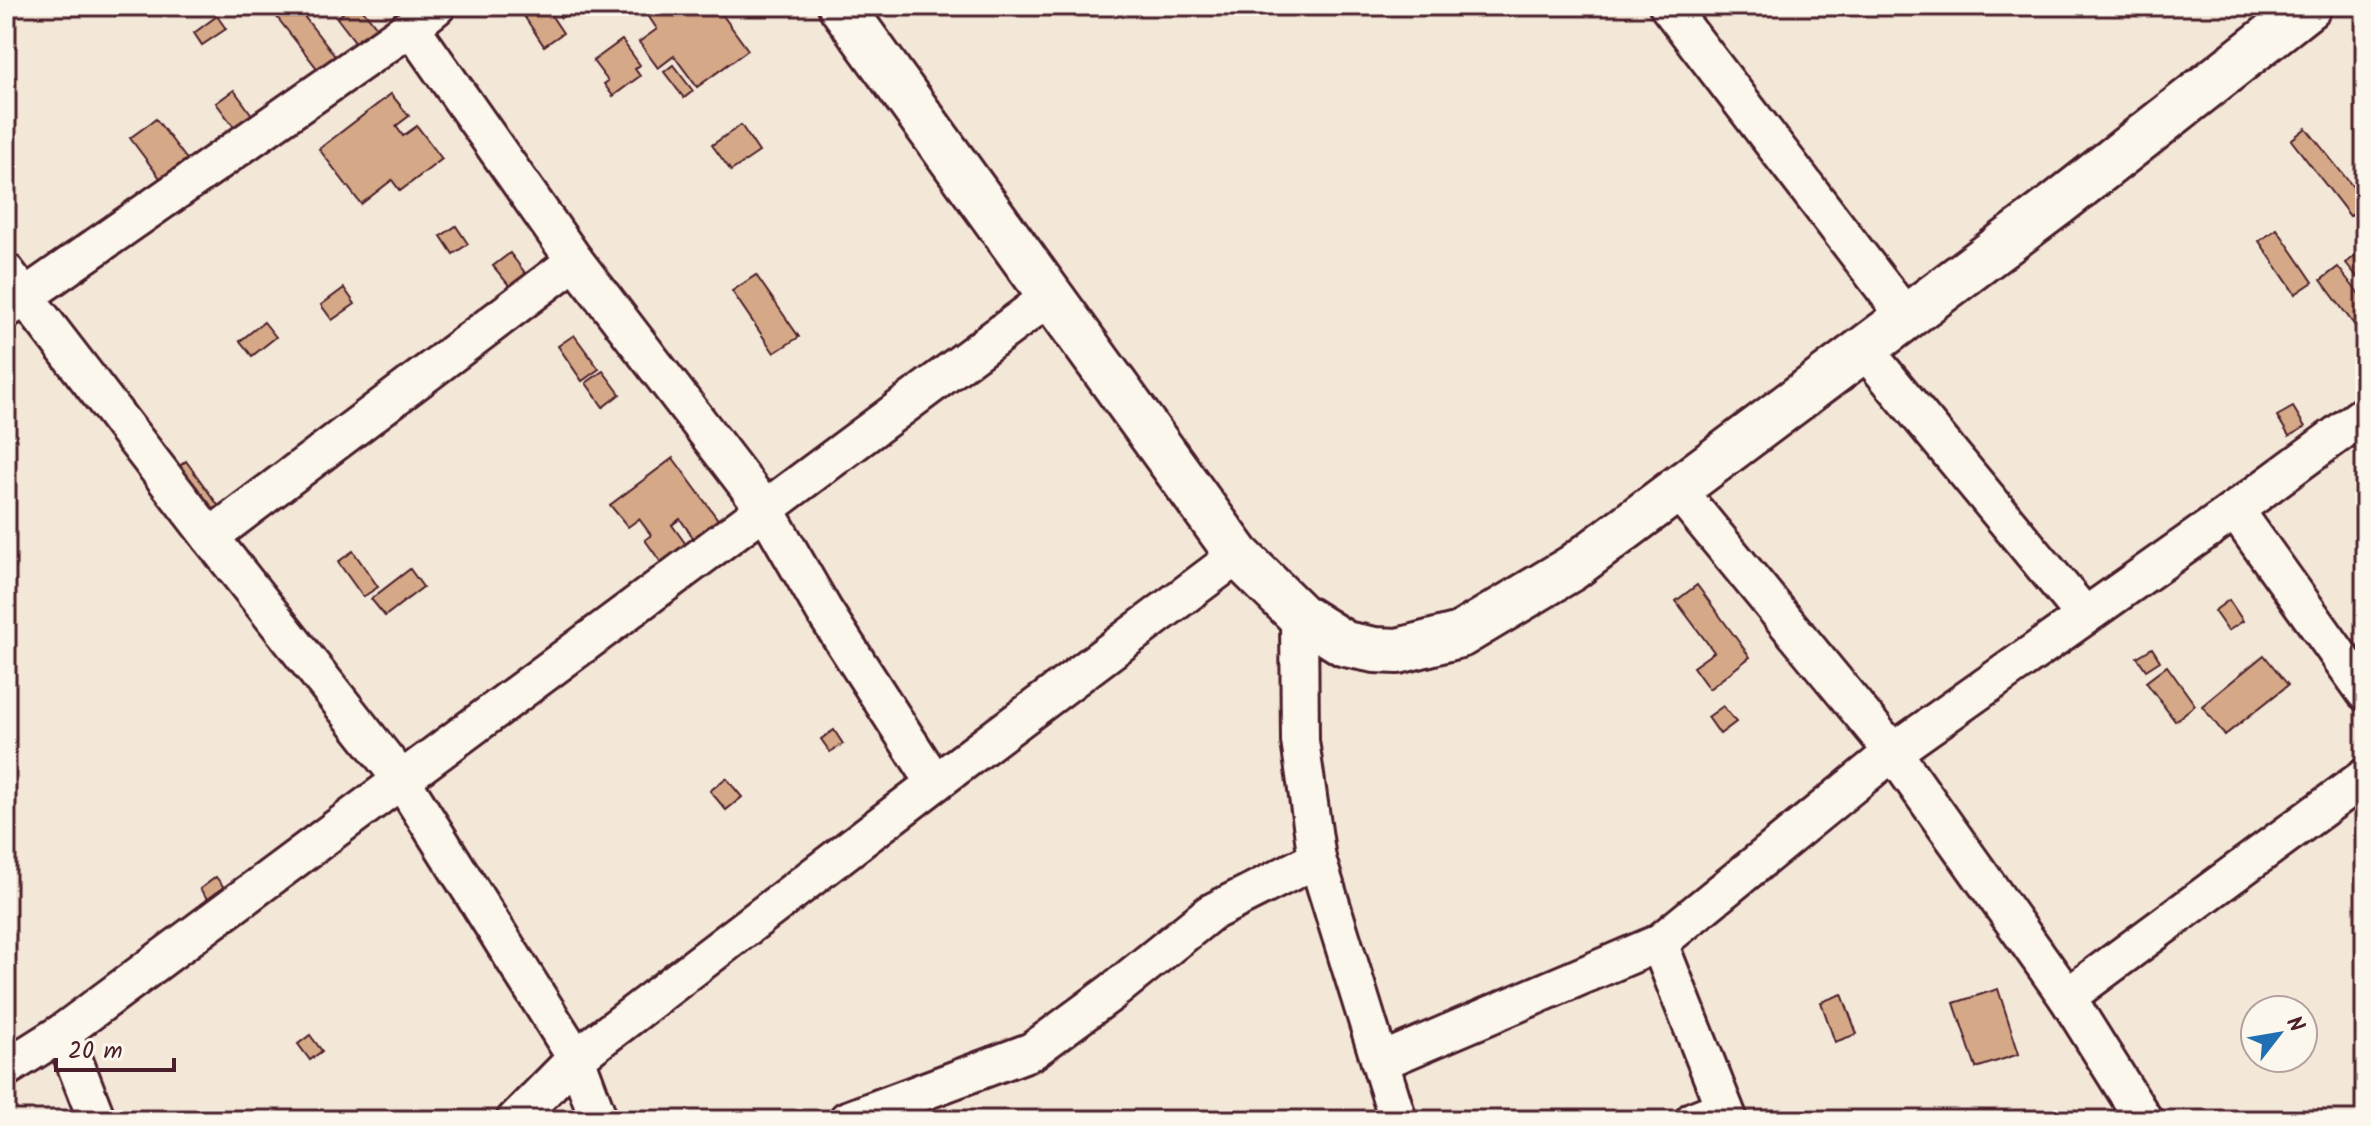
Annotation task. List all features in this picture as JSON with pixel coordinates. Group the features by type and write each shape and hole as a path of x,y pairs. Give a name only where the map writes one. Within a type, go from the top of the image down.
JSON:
{"street":[{"path":"841,6 1238,555 1299,615 1345,644 1398,651 1460,635 1572,568 2056,205 2309,6"},
{"path":"1668,6 1906,317"},
{"path":"599,1120 576,1058 401,779 12,293 424,17 575,261 765,509 824,611 935,783"},
{"path":"210,537 575,261"},
{"path":"6,1068 63,1032 1051,296"},
{"path":"1864,349 2085,616"},
{"path":"1380,1062 1659,943 1893,752 2365,414"},
{"path":"1677,489 1893,752 2067,997 2144,1120"},
{"path":"2235,510 2365,692"},
{"path":"515,1120 576,1058 1238,555"},
{"path":"1299,615 1300,741 1317,859 1398,1120"},
{"path":"2067,997 2365,777"},
{"path":"847,1120 1032,1051 1210,913 1317,859"},
{"path":"1659,943 1715,1116"},
{"path":"63,1032 97,1120"}],"building":[{"path":"290,6 296,6 341,64 324,77 276,16"},
{"path":"351,6 360,6 383,36 357,44 337,18"},
{"path":"520,6 545,6 563,33 544,46"},
{"path":"553,6 574,6 576,9 561,18"},
{"path":"665,6 716,6 748,50 697,87 674,56 658,68 639,42 657,29 649,17"},
{"path":"217,16 226,29 202,45 194,33"},
{"path":"622,40 640,65 635,69 640,76 613,96 604,84 608,81 593,61"},
{"path":"673,65 693,91 684,98 664,72"},
{"path":"234,90 260,126 243,139 216,103"},
{"path":"391,94 409,116 396,126 403,136 417,126 442,159 400,191 392,180 361,204 319,149"},
{"path":"156,119 195,170 169,190 130,138"},
{"path":"741,125 759,152 731,171 712,145"},
{"path":"2306,128 2365,202 2350,216 2291,140"},
{"path":"456,226 468,244 453,254 441,236"},
{"path":"2277,229 2313,282 2295,294 2259,241"},
{"path":"2365,248 2365,273 2358,278 2346,263"},
{"path":"510,253 532,282 516,294 493,266"},
{"path":"2338,267 2365,302 2365,330 2361,334 2321,280"},
{"path":"756,275 799,337 774,353 732,291"},
{"path":"344,288 355,304 332,320 321,305"},
{"path":"264,322 276,337 252,356 240,341"},
{"path":"574,335 599,369 582,381 558,346"},
{"path":"603,371 620,394 603,407 586,383"},
{"path":"2293,407 2305,427 2289,436 2277,416"},
{"path":"673,458 722,525 697,543 680,519 672,525 690,550 665,568 645,540 651,535 639,519 628,527 610,505"},
{"path":"186,461 228,519 210,532 169,475"},
{"path":"353,551 378,587 363,597 338,562"},
{"path":"410,569 423,587 385,616 371,599"},
{"path":"1697,585 1750,657 1709,689 1693,667 1714,652 1676,601"},
{"path":"2229,600 2243,621 2228,631 2214,611"},
{"path":"2152,648 2160,661 2146,670 2137,657"},
{"path":"2264,655 2288,685 2225,735 2202,706"},
{"path":"2167,666 2195,705 2175,721 2146,682"},
{"path":"1723,706 1736,722 1720,734 1708,717"},
{"path":"834,730 843,744 830,752 821,739"},
{"path":"726,778 742,797 726,810 710,791"},
{"path":"216,877 226,890 209,901 200,889"},
{"path":"1998,989 2019,1054 1976,1068 1954,1003"},
{"path":"1842,994 1857,1034 1835,1042 1821,1002"},
{"path":"310,1035 322,1051 310,1060 298,1044"}]}
